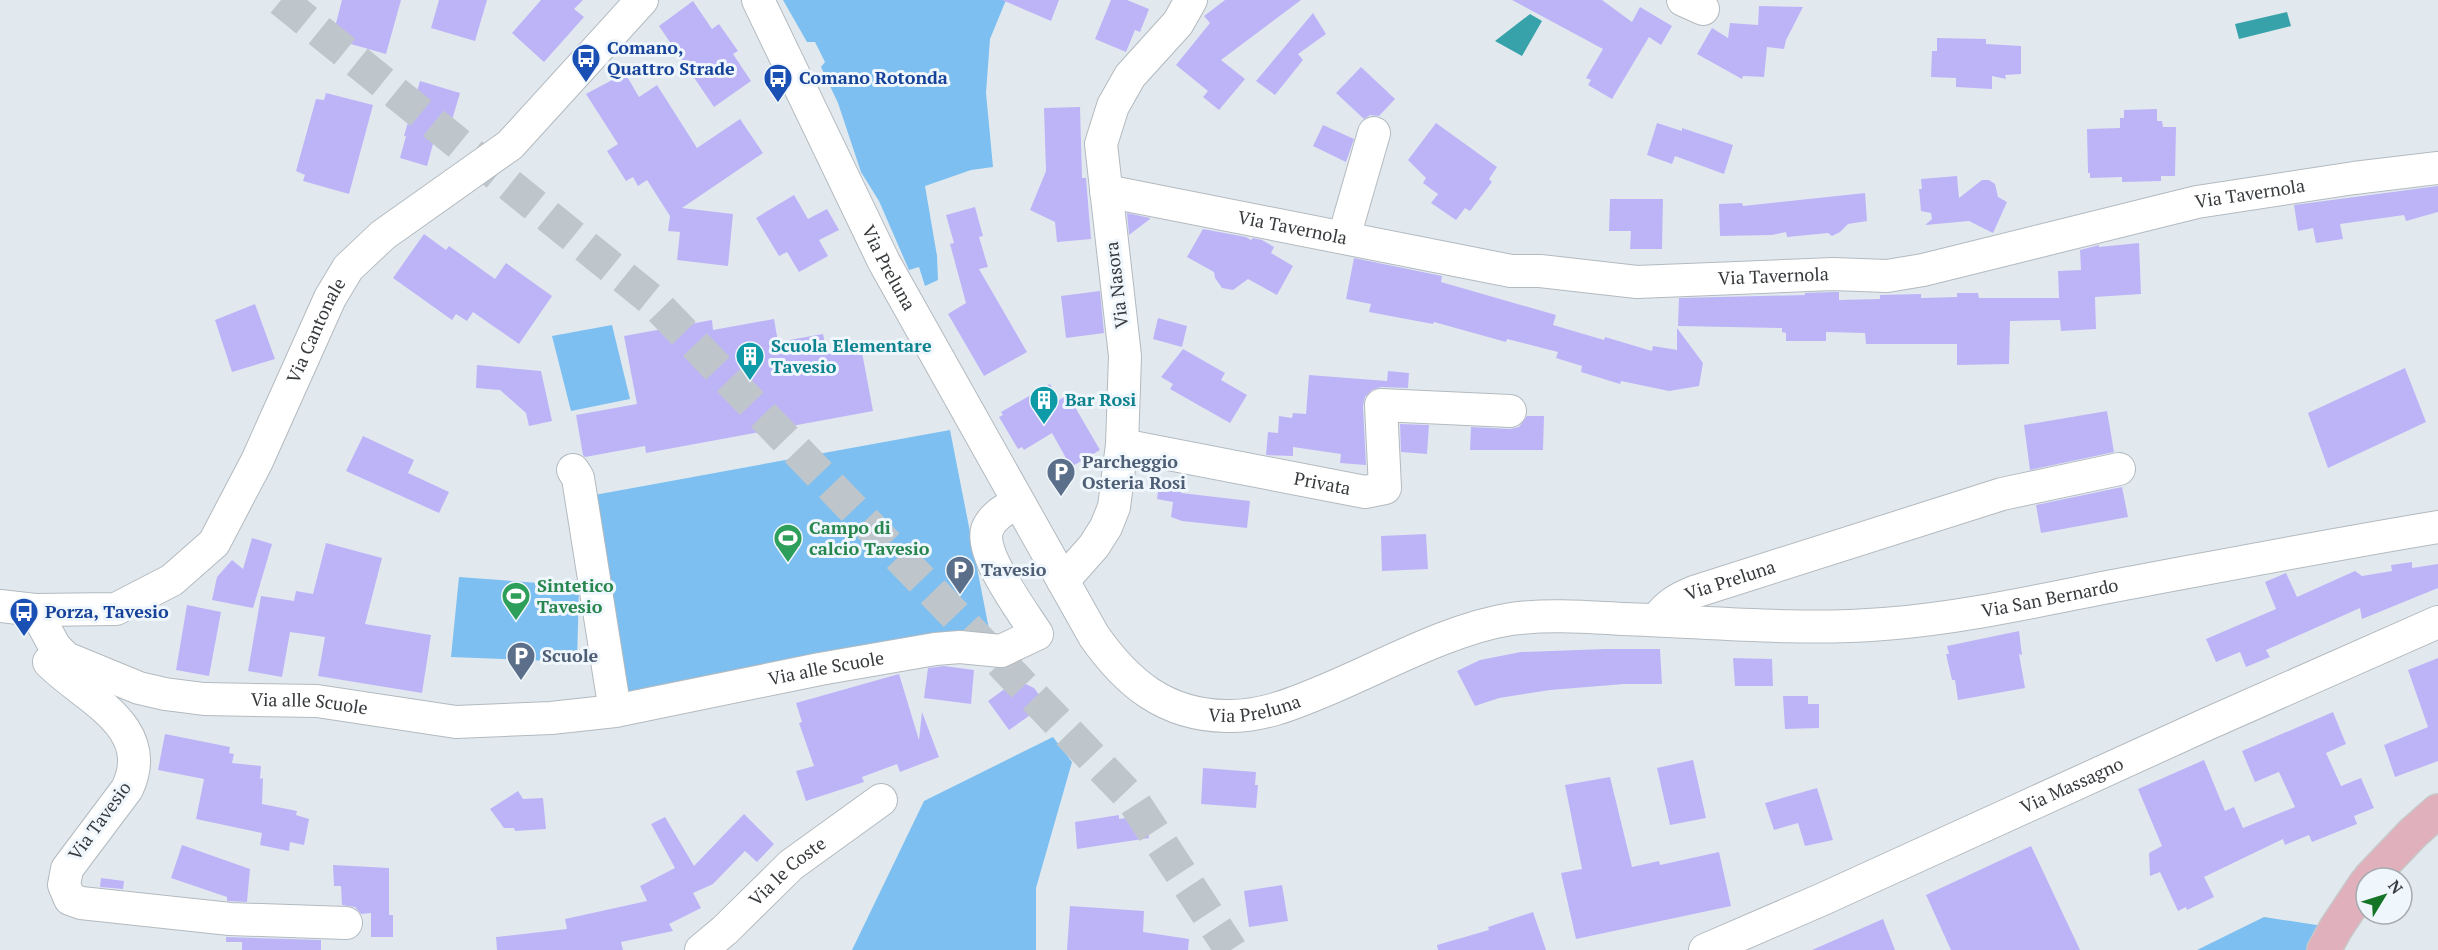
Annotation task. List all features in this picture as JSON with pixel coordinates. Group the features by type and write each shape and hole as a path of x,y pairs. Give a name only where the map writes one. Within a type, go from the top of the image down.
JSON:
{"main road":[{"path":"2381,866 2413,832 2438,811"},
{"path":"2324,950 2354,902"}],"street":[{"name":"Via Cantonale","path":"0,606 35,610 116,609 172,580 214,543 257,460 330,298 348,268 383,235 510,145 642,0"},
{"name":"Via Preluna","path":"758,0 884,262 1094,636 1124,674 1143,689 1181,708 1212,716 1268,712 1451,637 1508,620 1539,616 1656,620 1676,600 1694,592 2002,494 2119,469"},
{"name":"Via Nasora","path":"1063,581 1094,546 1106,527 1114,507 1122,445 1125,356 1101,144 1113,106 1130,76 1178,23 1191,0"},
{"path":"1344,237 1374,133"},
{"name":"Via Tavernola","path":"1106,191 1511,271 1540,271 1637,282 1833,274 1887,276 1923,270 2198,202 2354,178 2438,168"},
{"name":"Privata","path":"1122,445 1365,492 1385,488 1381,405 1510,411"},
{"path":"573,470 578,478 615,711"},
{"name":"Via alle Scuole","path":"35,610 55,646 66,658 139,688 165,694 204,699 317,701 456,722 551,718 615,711 820,669 935,649 960,647 1001,651 1037,634 995,564 986,540 987,530 992,521 998,514 1018,502"},
{"name":"Via San Bernardo","path":"1656,620 1806,627 1924,620 2438,527"},
{"name":"Via Tavesio","path":"35,610 39,640 47,660 120,722 132,746 134,758 132,779 127,789 70,861 64,885 70,899 81,903 230,919 346,923"},
{"name":"Via Massagno","path":"1705,950 2438,622"},
{"name":"Via le Coste","path":"701,950 725,930 791,865 881,800"}],"shaded area":[{"path":"783,0 1006,0 990,39 986,93 993,167 971,170 925,186 937,256 938,280 925,286 919,267 909,270 879,201 861,172 838,103 821,67 825,62 815,42 807,42"},
{"path":"2287,12 2291,26 2239,39 2235,24"},
{"path":"1530,14 1542,21 1522,56 1495,41"},
{"path":"612,325 630,399 571,411 552,336"},
{"name":"Campo di calcio Tavesio","path":"950,430 989,629 937,634 625,694 589,496"},
{"name":"Sintetico Tavesio","path":"459,577 579,586 577,662 451,657"},
{"path":"1053,737 1072,762 1036,888 1036,950 852,950 924,801"},
{"path":"2264,917 2336,928 2324,950 2197,950"}],"building":[{"path":"342,0 401,0 386,54 340,41 342,35 334,31"},
{"path":"439,0 487,0 475,41 431,28"},
{"path":"541,0 583,0 574,9 584,17 544,62 512,33"},
{"path":"1002,0 1059,0 1051,21"},
{"path":"1111,0 1127,0 1149,9 1140,32 1135,30 1126,52 1095,39"},
{"path":"1225,0 1301,0 1221,60 1245,79 1219,110 1203,97 1208,91 1176,65 1210,23 1204,16"},
{"path":"1512,0 1602,0 1632,22 1640,7 1672,26 1661,45 1649,37 1612,99 1588,85 1591,80 1586,78 1603,49"},
{"path":"693,1 712,29 719,24 738,51 733,54 751,81 714,107 659,26"},
{"path":"1759,6 1803,7 1786,40 1784,49 1767,47 1764,77 1743,76 1742,79 1697,54 1712,28 1728,38 1730,23 1758,25"},
{"path":"1313,13 1326,34 1298,54 1303,60 1275,95 1256,81"},
{"path":"1937,38 1986,39 1986,44 2021,46 2021,74 2005,75 2006,79 1992,76 1992,89 1956,87 1956,78 1931,77 1932,51 1937,51"},
{"path":"1361,67 1395,99 1379,116 1370,115 1364,119 1336,93"},
{"path":"625,73 639,97 657,85 697,148 740,119 763,153 682,208 733,214 728,266 677,260 680,232 668,231 670,216 647,180 638,186 633,177 626,181 607,151 618,144 586,94"},
{"path":"420,81 460,93 444,147 433,144 427,166 400,158"},
{"path":"326,93 373,105 349,194 303,181 305,175 296,171 316,99 324,100"},
{"path":"1080,107 1082,178 1086,178 1091,239 1057,242 1055,222 1030,210 1046,171 1044,108"},
{"path":"2157,109 2157,121 2162,121 2163,127 2176,127 2175,176 2161,176 2161,181 2122,182 2122,177 2090,178 2087,129 2120,128 2120,118 2124,118 2124,110"},
{"path":"1436,123 1497,167 1489,179 1492,182 1470,211 1465,208 1456,220 1431,203 1438,194 1423,183 1426,178 1408,160"},
{"path":"1657,123 1682,131 1682,128 1733,145 1724,174 1675,156 1672,164 1647,155"},
{"path":"1323,125 1354,139 1346,162 1313,146"},
{"path":"1957,176 1959,198 1982,180 1989,180 1995,184 1998,197 2007,202 1993,233 1969,221 1925,225 1932,219 1931,213 1921,211 1919,189 1922,189 1921,179"},
{"path":"2438,186 2438,212 2406,221 2404,215 2340,224 2343,239 2316,243 2313,228 2298,231 2294,205"},
{"path":"1865,193 1867,221 1848,224 1832,236 1828,233 1787,237 1786,232 1772,235 1720,236 1719,204 1742,203 1743,206"},
{"path":"794,195 808,219 827,209 839,230 819,240 828,256 799,272 787,252 779,256 756,218"},
{"path":"1610,199 1663,199 1662,249 1630,249 1631,231 1609,231"},
{"path":"975,207 983,236 979,237 988,267 979,269 1027,352 984,376 948,314 966,303 950,244 954,243 946,215"},
{"path":"1127,213 1150,218 1150,219 1129,235"},
{"path":"1203,229 1246,237 1251,240 1253,238 1262,240 1274,247 1271,253 1293,266 1277,295 1248,279 1233,290 1222,288 1214,272 1187,257"},
{"path":"424,234 446,250 449,246 495,279 506,263 552,296 519,344 473,312 467,321 456,314 452,320 393,278"},
{"path":"2139,243 2141,294 2095,297 2096,329 2061,331 2060,320 2010,321 2009,364 1957,365 1957,344 1866,344 1865,333 1826,332 1826,341 1786,341 1786,333 1782,332 1782,328 1678,326 1679,298 1839,292 1839,300 1880,299 1880,295 1921,294 1921,298 1957,297 1957,293 1978,293 1979,298 2059,298 2058,271 2081,270 2080,250 2099,245 2099,247"},
{"path":"1354,258 1442,276 1441,282 1556,315 1553,325 1652,351 1653,346 1677,350 1677,328 1703,363 1699,386 1669,391 1621,381 1620,384 1581,372 1582,366 1556,358 1558,352 1507,339 1506,342 1434,322 1433,324 1369,312 1371,304 1346,299"},
{"path":"1100,291 1104,333 1066,338 1061,296"},
{"path":"255,304 275,359 232,372 215,320"},
{"path":"1158,318 1187,326 1182,347 1153,339"},
{"name":"Scuola Elementare Tavesio","path":"774,319 778,342 823,334 827,354 861,347 873,411 646,453 645,446 585,457 583,455 576,415 637,404 624,336 712,320 713,330"},
{"path":"1183,349 1225,373 1221,380 1247,395 1230,423 1170,389 1173,384 1161,377"},
{"path":"477,365 541,371 552,421 529,426 526,413 500,390 476,388"},
{"path":"2405,368 2426,422 2328,468 2308,413"},
{"path":"1388,371 1409,373 1408,388 1381,387 1372,390 1365,397 1363,406 1366,465 1340,463 1341,454 1293,447 1293,456 1266,455 1268,432 1278,433 1279,416 1292,418 1293,413 1306,414 1309,375 1387,381"},
{"name":"Bar Rosi","path":"1050,384 1059,400 1068,395 1100,450 1071,467 1052,433 1024,450 1022,447 1018,449 999,417 1003,415 1001,412"},
{"path":"2107,411 2114,452 2030,470 2024,425"},
{"path":"1527,416 1544,416 1543,450 1470,450 1471,427 1510,429 1519,427"},
{"path":"1400,424 1429,425 1427,454 1401,452"},
{"path":"363,436 414,460 408,473 449,492 439,513 346,471"},
{"path":"1160,478 1183,482 1181,493 1250,501 1247,528 1182,521 1171,517 1173,502 1157,499"},
{"path":"2122,487 2128,517 2041,533 2036,505"},
{"path":"1426,534 1428,569 1382,571 1381,536"},
{"path":"252,538 272,544 253,608 212,600 217,577 232,560 243,569"},
{"path":"326,543 382,558 365,624 431,635 422,693 318,676 325,637 290,632 282,677 248,671 261,596 294,601 296,591 313,594"},
{"path":"2412,562 2412,568 2438,564 2438,588 2362,619 2360,608 2266,650 2270,657 2246,667 2240,652 2216,662 2206,639 2276,609 2265,582 2286,573 2297,597 2355,571 2362,576 2392,571 2391,565"},
{"path":"187,605 221,612 209,676 176,670"},
{"path":"2019,631 2022,655 2019,654 2025,688 1958,700 1955,680 1952,680 1946,654 1949,654 1947,646"},
{"path":"1660,649 1662,684 1624,684 1550,690 1499,698 1475,706 1457,671 1480,660 1521,652"},
{"path":"1733,658 1772,659 1773,686 1735,686"},
{"path":"2438,658 2438,761 2395,777 2384,745 2428,727 2408,670"},
{"path":"944,666 974,670 971,704 924,698 928,668"},
{"path":"899,674 919,740 922,712 939,757 900,772 897,764 862,777 864,782 806,801 796,771 814,766 799,723 802,722 796,703"},
{"path":"1017,680 1034,688 1046,704 1009,730 988,701"},
{"path":"1783,696 1808,696 1808,704 1819,704 1819,728 1785,729"},
{"path":"2333,712 2346,744 2326,753 2341,786 2361,778 2374,808 2354,816 2357,824 2312,842 2309,835 2285,845 2283,839 2204,877 2214,897 2187,910 2186,907 2178,911 2160,872 2150,876 2149,853 2162,846 2138,789 2204,760 2225,811 2234,807 2243,828 2295,807 2279,772 2255,782 2242,751"},
{"path":"165,734 230,747 229,753 234,754 232,763 261,766 262,804 297,811 296,815 309,819 304,845 290,842 289,851 260,845 262,833 196,819 204,779 158,770"},
{"path":"1693,760 1706,818 1670,825 1657,768"},
{"path":"1203,768 1256,772 1255,785 1258,785 1256,808 1201,804"},
{"path":"1610,777 1632,867 1659,861 1660,865 1719,852 1731,906 1576,939 1561,873 1582,869 1565,785"},
{"path":"1817,788 1833,840 1805,846 1798,823 1774,830 1765,803"},
{"path":"518,791 523,799 543,798 546,829 515,831 514,828 504,828 490,809"},
{"path":"744,814 774,844 757,862 745,851 713,884 693,893 701,908 669,924 673,931 621,942 623,950 497,950 496,937 567,929 565,919 647,901 640,886 675,868 651,824 665,817 694,866"},
{"path":"1119,815 1119,819 1146,815 1149,838 1077,849 1075,822"},
{"path":"182,845 250,869 247,902 227,901 227,897 171,878"},
{"path":"2031,846 2080,950 1951,950 1926,895"},
{"path":"333,865 389,868 389,915 393,915 393,937 371,937 371,913 361,914 355,907 342,905 341,886 334,886"},
{"path":"101,878 124,881 123,889 100,887"},
{"path":"1282,885 1288,921 1249,927 1244,891"},
{"path":"1070,906 1144,911 1143,932 1189,939 1188,950 1067,950"},
{"path":"1533,912 1546,950 1438,950 1437,945 1489,930 1488,927"},
{"path":"1883,919 1895,950 1812,950"},
{"path":"226,937 321,940 321,950 242,950 242,942 226,942"}],"tunnel":[{"path":"281,0 653,301 1132,799 1231,950"}],"place":[{"name":"Comano, Quattro Strade","path":"586,84"},
{"name":"Comano Rotonda","path":"778,104"},
{"name":"Scuola Elementare Tavesio","path":"750,382"},
{"name":"Bar Rosi","path":"1044,426"},
{"name":"Parcheggio Osteria Rosi","path":"1061,498"},
{"name":"Campo di calcio Tavesio","path":"788,564"},
{"name":"Tavesio","path":"960,596"},
{"name":"Sintetico Tavesio","path":"516,622"},
{"name":"Porza, Tavesio","path":"24,638"},
{"name":"Scuole","path":"521,682"}]}
